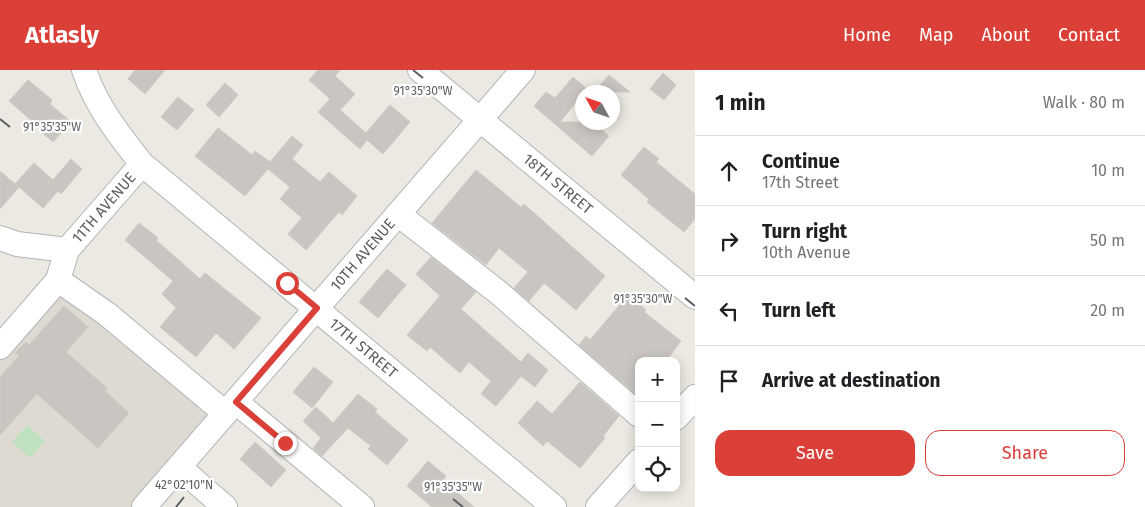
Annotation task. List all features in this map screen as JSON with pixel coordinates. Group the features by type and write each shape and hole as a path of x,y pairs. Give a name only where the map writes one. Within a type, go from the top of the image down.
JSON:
{"street":[{"name":"17TH STREET","path":"84,70 89,85 114,128 142,164 554,507"},
{"name":"18TH STREET","path":"420,70 695,297"},
{"name":"10TH AVENUE","path":"148,506 179,467 523,70"},
{"name":"11TH AVENUE","path":"0,347 58,280 67,250 142,164"},
{"path":"398,214 499,293 635,412"},
{"path":"0,238 17,244 67,250"},
{"path":"58,280 107,314 362,507"},
{"path":"680,414 695,397"},
{"path":"598,507 635,465"},
{"path":"179,467 225,507"}],"shaded area":[{"path":"63,290 212,412 131,507 0,507 0,361"}],"green space":[{"path":"27,425 45,441 30,458 12,442"}],"building":[{"path":"135,70 165,70 145,94 128,79"},
{"path":"318,70 340,70 335,76 355,94 340,110 366,133 390,105 410,122 383,154 367,140 360,149 318,112 330,99 309,80"},
{"path":"663,73 676,85 664,100 650,89"},
{"path":"609,75 630,92 620,92 620,85 600,85"},
{"path":"573,77 582,85 575,85 575,104 560,122 575,122 575,130 602,130 609,136 592,156 534,106 546,92 555,98"},
{"path":"28,80 52,100 50,104 71,122 53,142 9,101"},
{"path":"225,83 238,95 219,117 206,105"},
{"path":"178,97 194,110 177,130 161,117"},
{"path":"218,128 252,155 255,151 270,162 292,136 303,145 292,159 320,182 329,172 357,196 342,215 339,212 306,250 288,234 302,218 280,199 290,187 268,169 245,196 195,156"},
{"path":"644,147 659,159 656,162 695,194 695,219 684,232 647,202 649,199 621,175"},
{"path":"71,159 82,169 61,194 58,191 43,208 19,187 0,209 0,171 15,184 34,163 53,180"},
{"path":"476,170 521,207 524,204 605,276 576,310 544,283 529,301 514,288 528,272 499,248 486,265 432,223"},
{"path":"139,223 158,238 156,240 200,279 205,273 261,318 234,349 216,333 196,357 160,327 176,308 162,294 173,281 125,240"},
{"path":"431,257 476,292 461,309 521,362 528,353 548,370 535,387 521,376 496,406 481,394 491,381 469,362 460,373 430,347 427,351 407,335 440,296 416,274"},
{"path":"387,269 406,285 378,318 359,302"},
{"path":"628,295 646,310 644,312 681,341 669,357 635,357 635,394 579,345 586,336 590,340"},
{"path":"64,306 88,327 66,352 107,388 105,391 129,413 98,448 37,394 0,435 0,377 19,356 15,353 26,342 29,345"},
{"path":"314,367 333,382 312,408 293,392"},
{"path":"580,382 619,416 603,436 605,438 580,468 547,441 543,446 518,423 537,401 552,414"},
{"path":"358,394 377,409 375,412 408,440 387,465 368,449 371,446 348,428 322,456 313,448 321,438 303,421 316,407 333,423"},
{"path":"255,442 286,470 271,487 240,459"},
{"path":"428,461 446,476 443,480 474,507 432,507 407,486"}],"route":[{"path":"285,443 236,402 317,308 287,283"}]}
